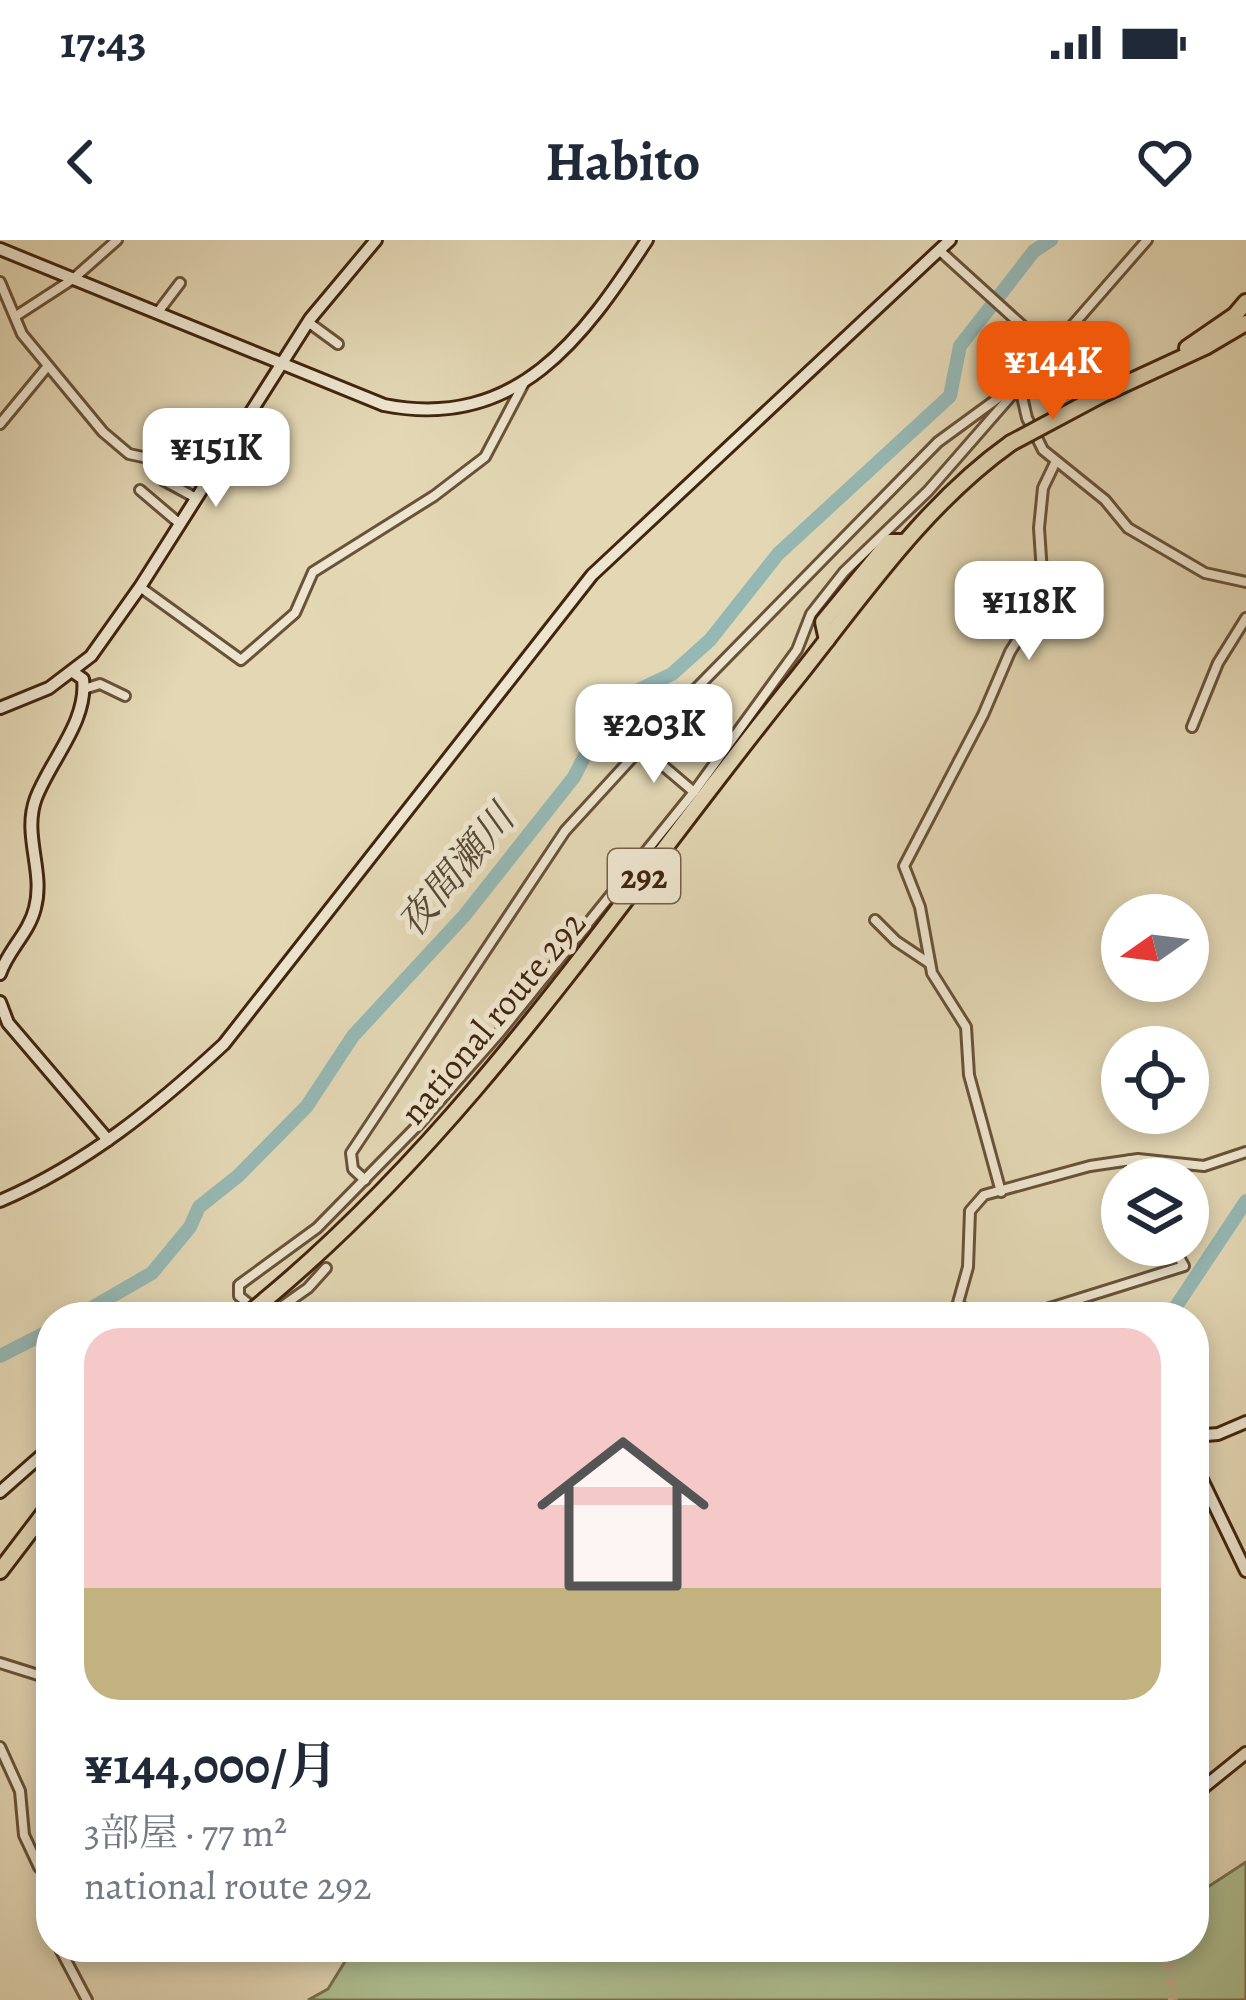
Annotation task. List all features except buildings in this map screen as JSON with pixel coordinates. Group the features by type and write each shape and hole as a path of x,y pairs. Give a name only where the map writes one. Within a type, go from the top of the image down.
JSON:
{"highway":[{"path":"1153,371 1235,315 1246,302"},
{"name":"national route 292","path":"263,1302 324,1251 453,1116 586,955 729,762 905,542 976,468 1011,443 1246,323"},
{"path":"0,1571 36,1524"}],"street":[{"path":"16,316 74,279 117,240"},
{"path":"0,708 49,688 73,672 106,638 308,322 376,240"},
{"path":"0,249 384,405 411,410 474,404 524,382 584,331 647,240"},
{"path":"0,1201 44,1180 152,1110 224,1044 592,575 950,240"},
{"path":"246,1302 238,1296 239,1285 317,1228 500,1032 694,792 797,650 812,614 844,572 928,491 1023,387 1046,348 1147,240"},
{"path":"939,250 1046,348"},
{"path":"0,282 22,334 103,432 129,454 213,472"},
{"path":"158,312 181,283"},
{"path":"308,322 338,344"},
{"path":"0,424 47,368"},
{"path":"140,587 241,660 296,613 313,572 485,458 524,382"},
{"path":"365,1180 353,1168 351,1153 566,831 640,748 938,442 1016,385 1023,387"},
{"path":"1023,387 1020,397 1043,450 1105,500 1128,528 1205,573 1246,582"},
{"path":"1001,1192 969,1075 966,1027 929,963 920,907 904,866 983,715 1010,652 1037,609 1042,588 1043,488 1055,463"},
{"path":"163,480 196,498"},
{"path":"140,490 180,524"},
{"path":"1192,727 1218,663 1246,618"},
{"path":"0,974 35,910 38,881 29,841 33,804 86,701 83,680 73,672"},
{"path":"84,689 100,684 125,697"},
{"path":"640,748 694,792"},
{"path":"875,920 929,963"},
{"path":"0,1002 8,1022 108,1140"},
{"path":"1209,1164 1246,1152"},
{"path":"958,1302 968,1267 970,1211 984,1195 1101,1164"},
{"path":"1069,1302 1184,1266"},
{"path":"288,1302 326,1268"},
{"path":"1209,1435 1246,1422"},
{"path":"0,1492 36,1460"},
{"path":"1209,1493 1246,1570"},
{"path":"0,1664 36,1674"},
{"path":"0,1747 20,1791 24,1834 36,1860"},
{"path":"1209,1783 1246,1753"},
{"path":"67,1962 87,2000"}],"green space":[{"path":"1246,1862 1246,2000 308,2000 328,1989 345,1962 1209,1962 1209,1886"}],"waterway":[{"name":"夜間瀬川","path":"102,1302 152,1273 190,1227 199,1207 238,1176 307,1106 353,1036 464,916 574,777 598,730 630,694 672,674 710,640 778,554 950,396 960,346 1034,251 1051,240"},
{"path":"1179,1302 1246,1201"},
{"name":"夜間瀬川","path":"0,1356 36,1338"}],"tunnel":[{"path":"1169,1962 1173,2000"}]}
